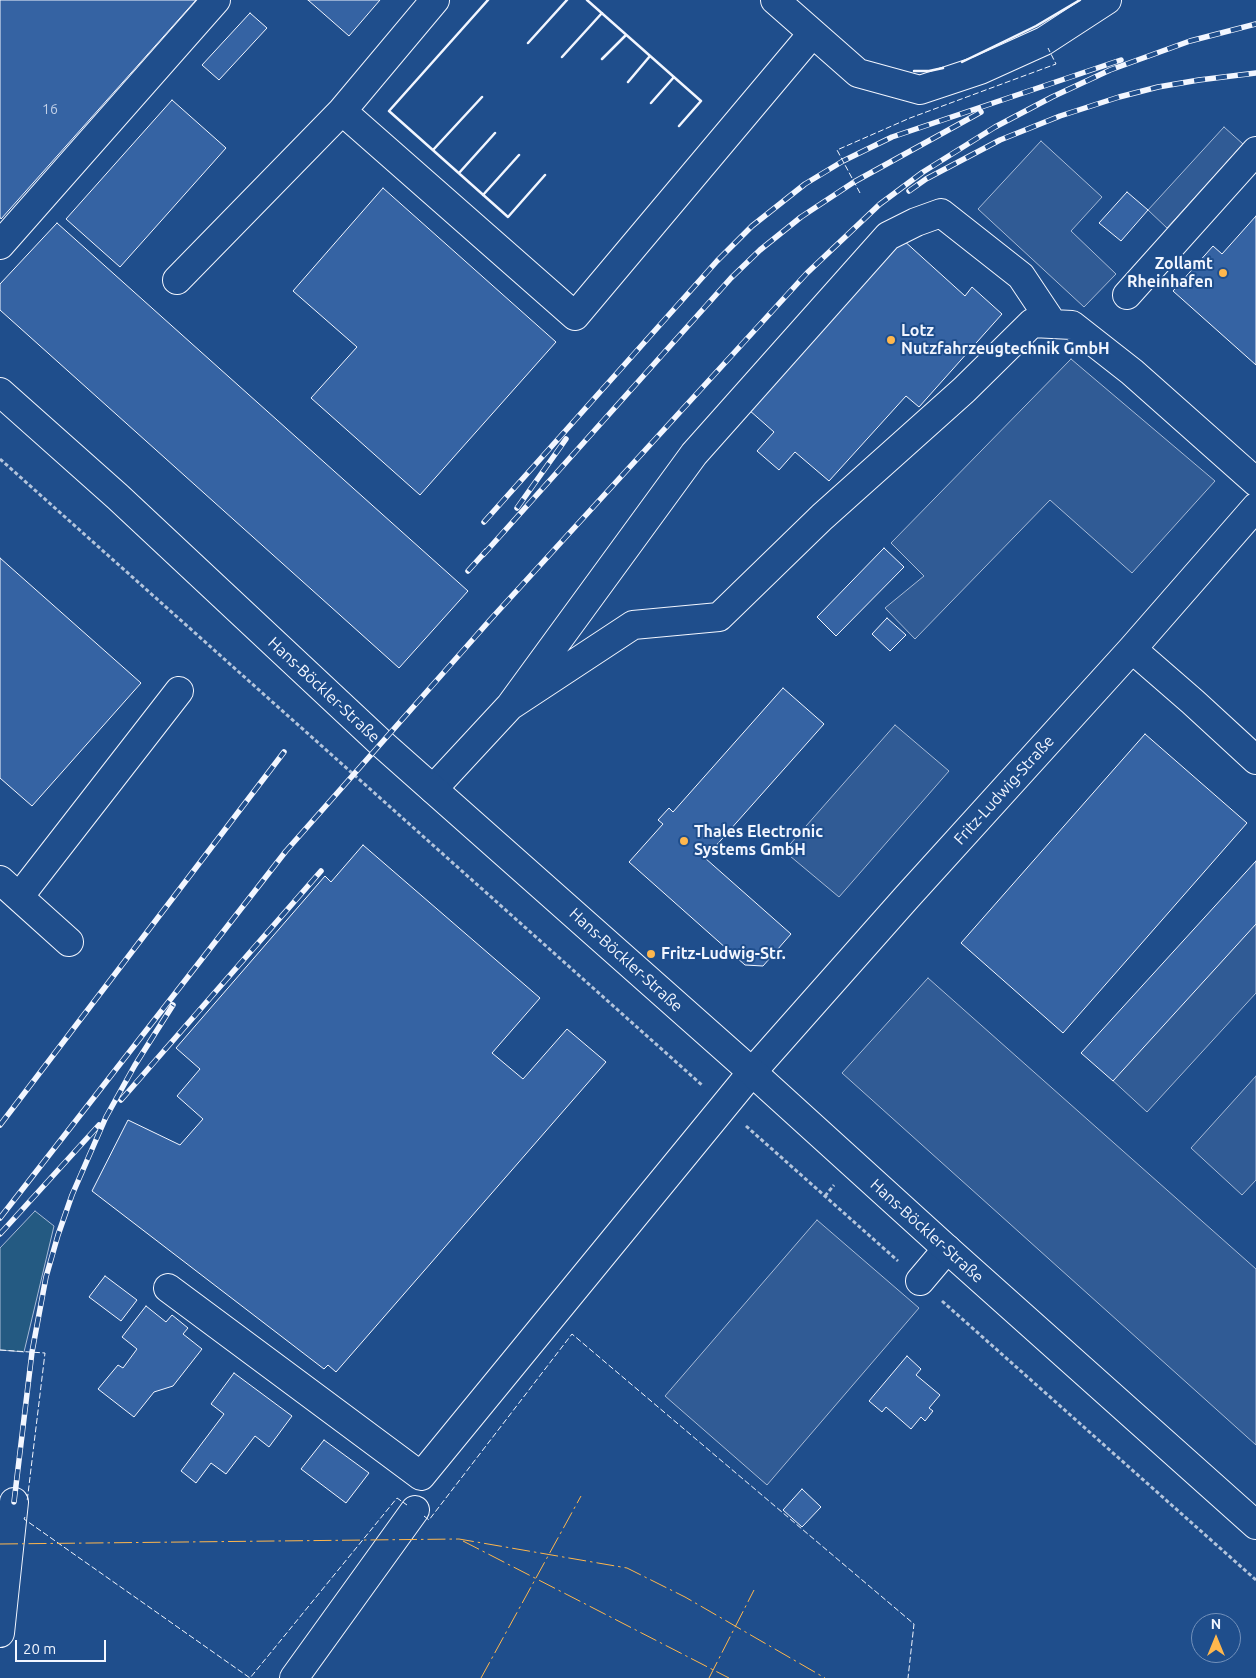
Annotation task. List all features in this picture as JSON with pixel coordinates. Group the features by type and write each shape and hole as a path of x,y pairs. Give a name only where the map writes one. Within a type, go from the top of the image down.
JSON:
{"main road":[{"path":"0,245 216,0"},
{"path":"177,280 342,111 434,0"},
{"path":"775,0 858,73 920,90 980,70 1044,41 1107,0"},
{"path":"342,111 575,316 812,34"},
{"path":"1127,295 1256,151"},
{"path":"433,789 510,706 694,454 888,236 916,222 941,213 1021,276 1053,324"},
{"path":"510,706 633,625 719,617 822,517 964,390 1032,322 1072,325 1132,372 1256,482"},
{"name":"Hans-Böckler-Straße","path":"0,392 118,497 381,743 752,1072 1256,1525"},
{"name":"Fritz-Ludwig-Straße","path":"168,1288 421,1476 752,1072 907,897 1132,649 1256,507"},
{"path":"1132,649 1256,760"},
{"path":"69,942 10,889 179,691"},
{"path":"920,1281 947,1248"},
{"path":"0,1633 14,1502"},
{"path":"294,1678 415,1510"}],"path":[{"path":"0,459 1256,1580"}],"shaded area":[{"path":"1224,127 1243,144 1167,228 1148,210"},
{"path":"1041,141 1102,197 1071,231 1116,274 1084,307 978,209"},
{"path":"1071,359 1215,481 1132,573 1050,500 915,639 885,608 924,576 891,543"},
{"path":"895,725 949,771 839,897 784,851"},
{"path":"1256,889 1256,993 1147,1112 1096,1065"},
{"path":"928,978 1256,1269 1256,1445 842,1073"},
{"path":"1256,1076 1256,1180 1242,1195 1191,1148"},
{"path":"35,1211 54,1226 24,1352 0,1350 0,1248"},
{"path":"817,1220 919,1308 767,1485 665,1396"}],"building":[{"path":"0,0 196,0 1,219 0,217"},
{"path":"308,0 380,0 349,36"},
{"path":"250,13 267,28 219,80 202,65"},
{"path":"172,100 226,148 120,267 66,219"},
{"path":"383,188 556,342 420,495 311,398 357,347 293,291"},
{"path":"1127,192 1148,210 1121,241 1099,223"},
{"name":"Zollamt Rheinhafen","path":"1256,216 1256,365 1173,291 1213,246 1222,254"},
{"path":"57,223 468,591 399,668 0,310 0,284"},
{"path":"902,239 965,296 972,287 1002,314 919,407 906,396 829,481 795,452 779,470 757,451 774,432 749,410"},
{"path":"884,548 904,567 836,636 817,617"},
{"path":"0,558 141,683 32,806 0,778"},
{"path":"887,618 906,635 890,651 872,634"},
{"name":"Thales Electronic Systems GmbH","path":"783,688 824,724 705,858 791,934 763,966 745,965 629,862 663,824 658,820 669,808 673,812"},
{"path":"1145,734 1247,823 1063,1033 961,943"},
{"path":"363,845 540,998 492,1053 523,1079 567,1029 606,1062 336,1372 328,1365 324,1369 92,1191 128,1120 180,1145 203,1119 177,1096 200,1069 176,1048 325,876 331,882"},
{"path":"1256,861 1256,924 1113,1081 1081,1053"},
{"path":"105,1276 137,1300 121,1321 89,1297"},
{"path":"146,1306 166,1322 172,1315 188,1328 183,1334 202,1349 173,1386 154,1392 134,1417 98,1389 118,1365 123,1368 137,1349 122,1337"},
{"path":"907,1356 921,1369 916,1375 940,1395 929,1408 933,1411 925,1421 921,1417 911,1429 886,1407 882,1412 869,1401"},
{"path":"234,1373 292,1416 269,1447 255,1436 226,1474 211,1463 196,1483 181,1471 224,1414 211,1404"},
{"path":"324,1440 369,1473 346,1503 301,1469"},
{"path":"802,1489 821,1507 802,1527 783,1510"}],"railway":[{"path":"0,1218 286,851 490,620 807,273 880,204 923,172 995,127 1052,97 1110,70 1190,41 1256,24"},
{"path":"484,522 717,261 752,226 805,184 843,161 892,137 1121,60"},
{"path":"909,191 926,179 1000,140 1060,116 1158,87 1256,73"},
{"path":"483,555 731,278 760,250 801,217 854,182 981,112"},
{"path":"517,508 566,439"},
{"path":"468,571 486,551"},
{"path":"0,1125 284,752"},
{"path":"121,1100 321,871"},
{"path":"14,1502 32,1352 46,1277 58,1235 72,1195 106,1117 135,1065 173,1005"},
{"path":"0,1234 99,1125"}],"fence":[{"path":"860,193 837,150 910,118 1056,64 1048,48"},
{"path":"424,1516 429,1520 572,1334 914,1624 908,1678"},
{"path":"0,1350 45,1353 27,1502"},
{"path":"25,1517 24,1519 250,1678 397,1498 407,1505"}],"wall":[{"path":"488,0 389,111 508,217 545,175"},
{"path":"528,43 567,0"},
{"path":"587,0 701,101 679,126"},
{"path":"962,62 1036,26 1080,0"},
{"path":"562,57 602,13"},
{"path":"602,59 626,35"},
{"path":"628,82 650,56"},
{"path":"914,71 929,71 943,68"},
{"path":"651,103 674,77"},
{"path":"433,150 482,97"},
{"path":"459,173 495,133"},
{"path":"483,195 519,155"}],"power":[{"path":"481,1678 581,1496"},
{"path":"0,1544 459,1539 627,1568 685,1597 825,1678"},
{"path":"463,1541 729,1678"},
{"path":"709,1678 754,1590"}],"place":[{"name":"Zollamt Rheinhafen","path":"1223,273"},
{"name":"Lotz Nutzfahrzeugtechnik GmbH","path":"891,340"},
{"name":"Thales Electronic Systems GmbH","path":"684,841"},
{"name":"Fritz-Ludwig-Str.","path":"651,954"}]}
